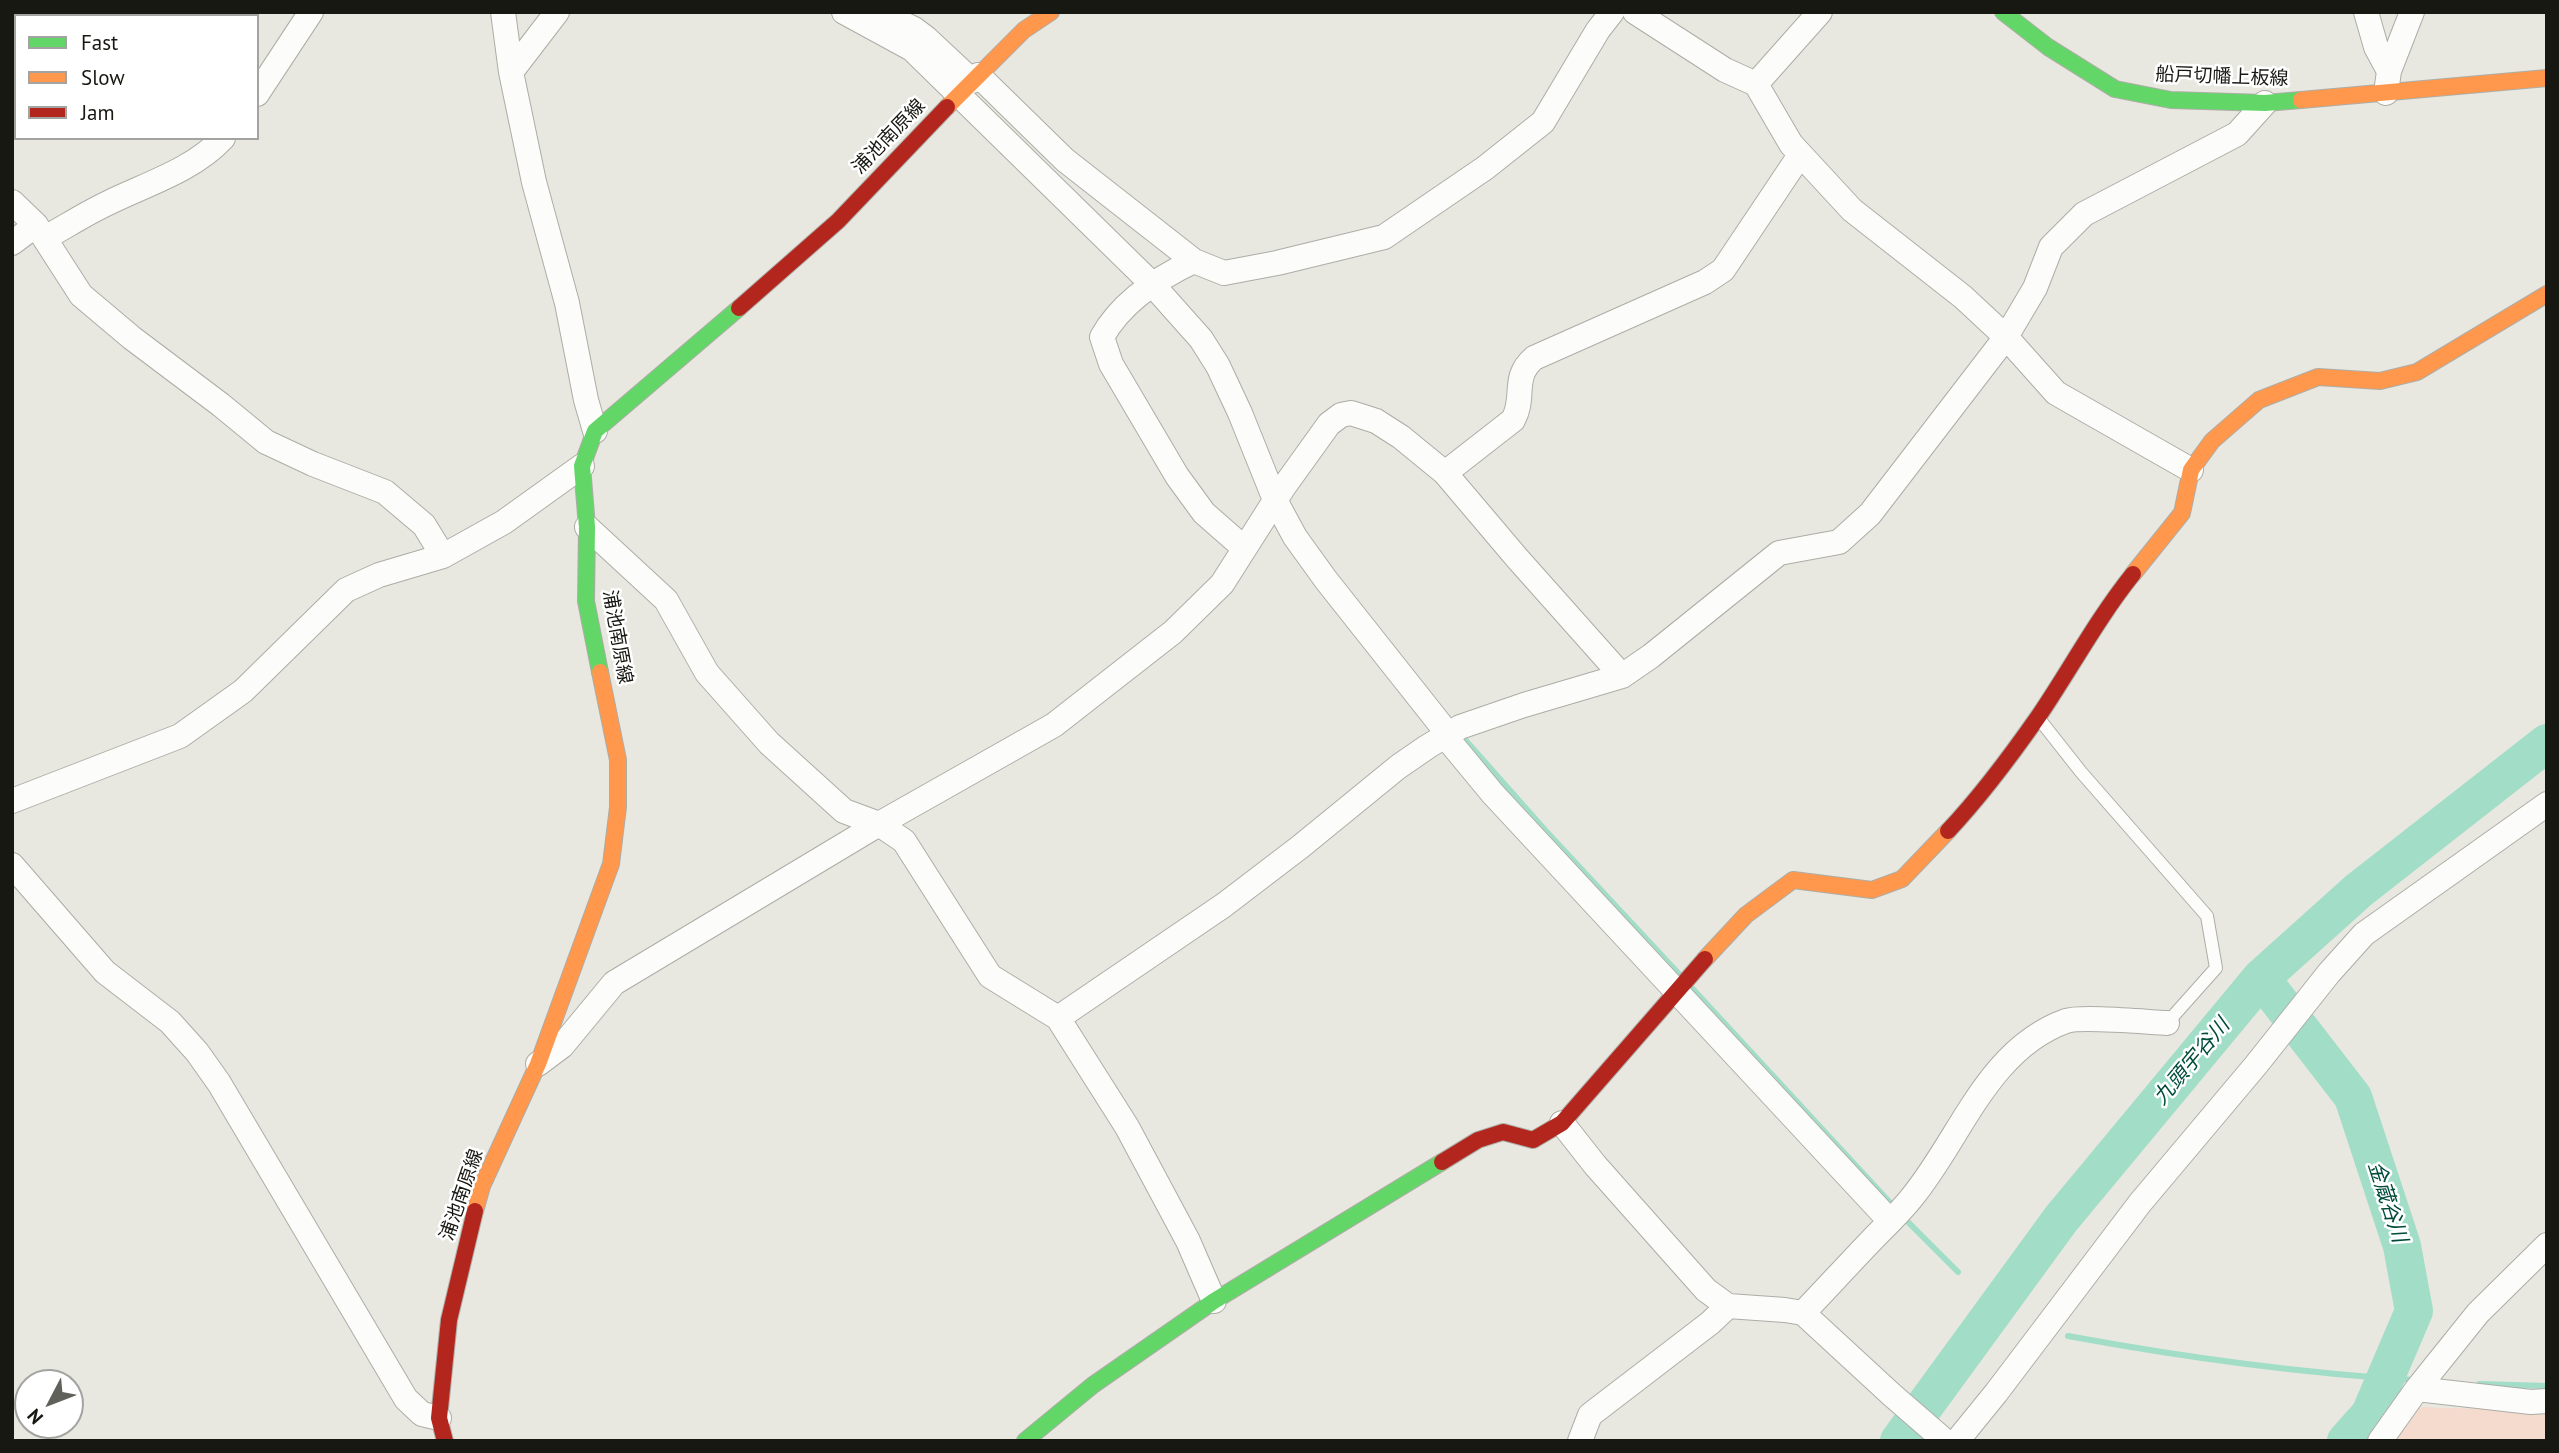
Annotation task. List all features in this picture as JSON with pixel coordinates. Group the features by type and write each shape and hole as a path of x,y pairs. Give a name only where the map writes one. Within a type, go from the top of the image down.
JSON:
{"main road":[{"name":"浦池南原線","path":"442,1430 449,1320 464,1247 482,1186 538,1064 611,864 618,807 618,760 586,601 587,527 582,466 595,431 829,229 1024,30 1051,12"},
{"name":"船戸切幡上板線","path":"2003,12 2048,47 2115,89 2171,100 2265,103 2387,82 2547,78"},
{"path":"1025,1441 1093,1385 1214,1301 1478,1140 1503,1132 1533,1140 1562,1123 1681,984 1746,915 1793,880 1872,890 1902,879 1976,803 2038,717 2113,599 2182,513 2191,470 2212,441 2259,400 2318,377 2380,381 2417,372 2547,294"}],"street":[{"path":"259,91 311,12"},
{"path":"503,12 511,72 534,182 567,303 586,400 595,431"},
{"path":"511,72 557,12"},
{"path":"844,12 969,84 1194,261 1224,273 1384,237 1485,169 1543,122 1598,30 1612,12"},
{"path":"879,12 926,38 1156,280 1218,366 1279,494 1295,537 1326,580 1452,732 1493,794 1681,984 1896,1215"},
{"path":"1635,12 1725,70 1756,84 1800,155 1852,210 1963,297 2006,337 2056,393 2191,470"},
{"path":"1756,84 1820,12"},
{"path":"2366,12 2387,82"},
{"path":"2387,82 2412,12"},
{"path":"1058,1018 1224,905 1398,767 1452,732 1524,705 1622,676 1651,656 1779,553 1839,542 1870,514 2006,337 2035,288 2051,247 2084,214 2237,134 2265,103"},
{"path":"12,243 105,205 188,165 209,153 221,140"},
{"path":"1445,473 1513,420 1517,412 1520,374 1534,358 1705,282 1723,270 1800,155"},
{"path":"12,202 40,232 81,295 132,338 267,442 313,464 385,492 424,525 443,556"},
{"path":"1194,261 1156,280 1112,318 1102,337 1111,364 1177,476 1205,513 1244,548"},
{"path":"538,1064 562,1046 614,983 879,824 1054,725 1173,632 1222,584 1279,494 1329,424 1341,415 1351,413 1376,421 1445,473 1622,676"},
{"path":"12,801 180,736 243,691 346,590 379,575 443,556 504,522 582,466"},
{"path":"587,527 666,600 707,673 768,743 844,811 879,824 904,841 990,976 1058,1018 1127,1128 1188,1241 1214,1301"},
{"path":"1957,1441 1996,1394 2140,1203 2364,934 2547,804"},
{"path":"12,865 104,972 170,1022 197,1052 219,1083 406,1399 442,1430"},
{"path":"1803,1313 1896,1215 1936,1166 1976,1099 2002,1067 2040,1034 2068,1020 2167,1023"},
{"path":"1562,1123 1595,1165 1706,1290 1728,1306 1803,1313 1945,1441"},
{"path":"2380,1441 2478,1312 2547,1245"},
{"path":"1580,1441 1590,1415 1710,1324 1728,1306"},
{"path":"2417,1390 2531,1402 2547,1401"}],"lane":[{"path":"2038,717 2081,772 2207,916 2216,968 2167,1023"}],"shaded area":[{"path":"2419,1407 2547,1411 2547,1441 2395,1441"}],"waterway":[{"path":"1460,734 1679,974"},
{"name":"九頭宇谷川","path":"1899,1441 2061,1219 2261,978 2359,890 2547,743"},
{"name":"金蔵谷川","path":"2261,978 2353,1097 2402,1246 2414,1311 2370,1414 2346,1441"},
{"path":"1691,987 1895,1208"},
{"path":"1902,1216 1958,1272"},
{"path":"2068,1336 2240,1363 2414,1380"},
{"path":"2479,1384 2547,1386"}],"traffic: fast":[{"path":"2003,12 2048,47 2115,89 2171,100 2265,103 2301,100"},
{"path":"600,672 586,601 587,527 582,466 595,431 739,308"},
{"path":"1025,1441 1093,1385 1214,1301 1442,1162"}],"traffic: slow":[{"path":"947,107 1024,30 1051,12"},
{"path":"2301,100 2547,78"},
{"path":"2133,574 2182,513 2191,470 2212,441 2259,400 2318,377 2380,381 2417,372 2547,294"},
{"path":"475,1211 482,1186 538,1064 611,864 618,807 618,760 600,672"},
{"path":"1705,959 1746,915 1793,880 1872,890 1902,879 1948,831"}],"traffic: jam":[{"path":"739,308 838,221 947,107"},
{"path":"1948,831 1984,790 2027,732 2133,574"},
{"path":"1442,1162 1478,1140 1503,1132 1533,1140 1562,1123 1705,959"},
{"path":"445,1441 439,1418 449,1320 475,1211"}]}
